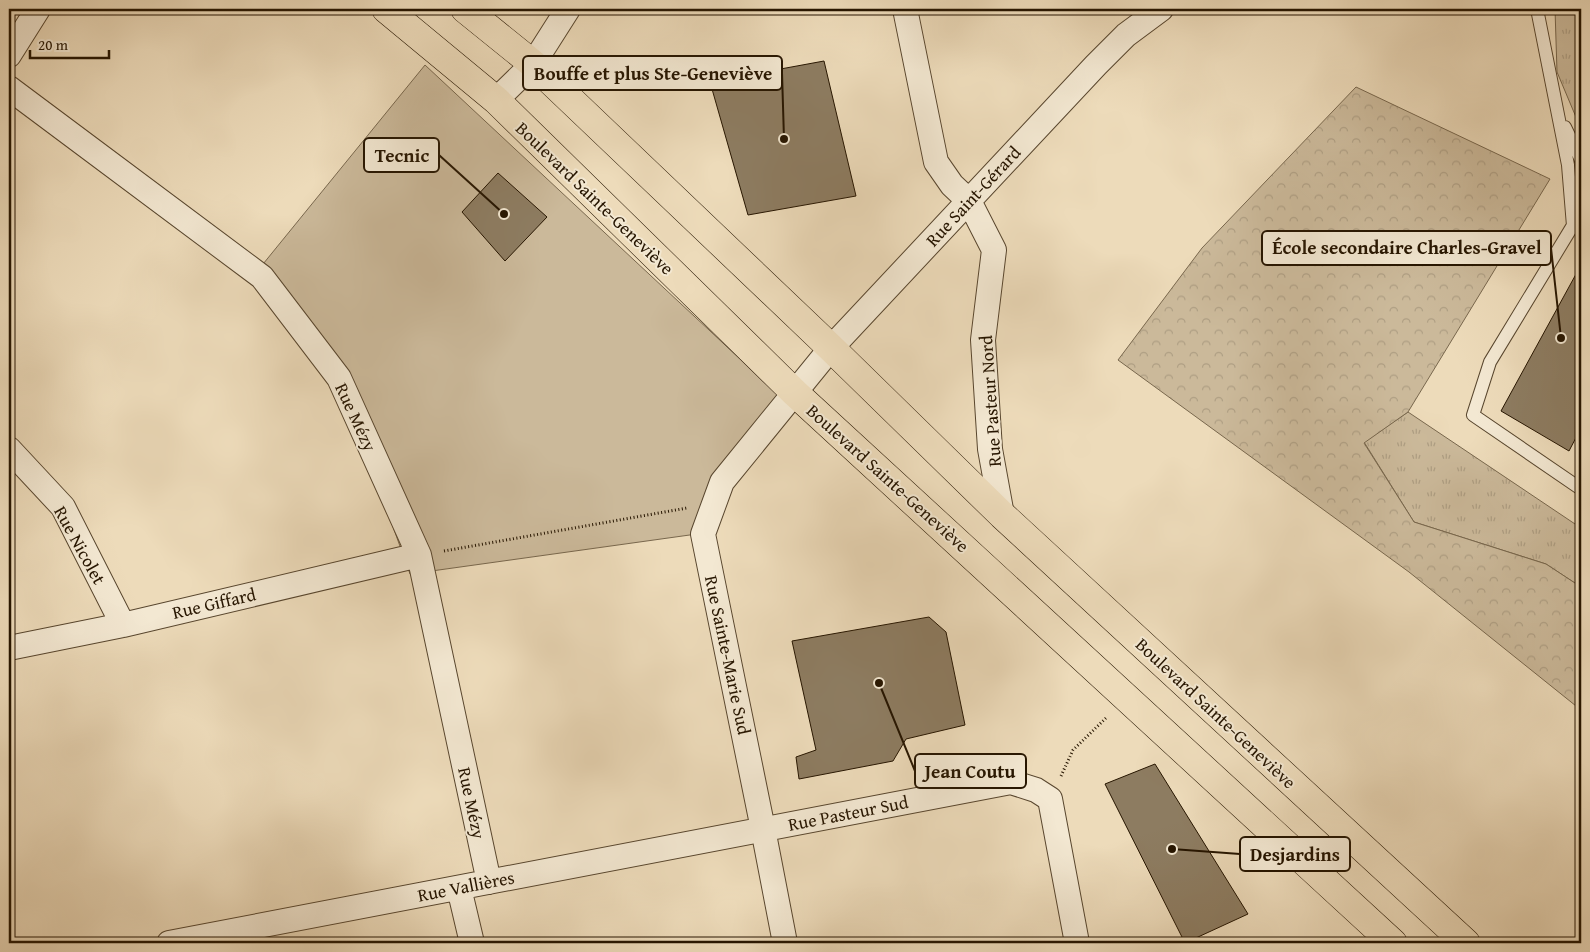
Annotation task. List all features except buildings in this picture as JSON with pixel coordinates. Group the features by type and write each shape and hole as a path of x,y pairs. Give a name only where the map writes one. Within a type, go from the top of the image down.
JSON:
{"main road":[{"name":"Boulevard Sainte-Geneviève","path":"386,9 496,100 795,393 1393,943"},
{"name":"Boulevard Sainte-Geneviève","path":"466,9 533,64 831,348 1002,515 1466,943"}],"street":[{"path":"9,55 38,9"},
{"path":"496,100 533,64 568,9"},
{"name":"Rue Pasteur Nord","path":"905,9 936,162 952,186 969,201 994,250 983,340 990,449 1002,515"},
{"name":"Rue Saint-Gérard","path":"795,393 831,348 1096,65 1126,35 1161,9"},
{"name":"Rue Mézy","path":"9,88 262,277 339,378 419,556 489,882"},
{"name":"Rue Sainte-Marie Sud","path":"785,943 703,534 722,482 795,393"},
{"name":"Rue Nicolet","path":"9,449 63,508 123,624"},
{"name":"Rue Giffard","path":"9,648 123,624 419,556"},
{"name":"Rue Pasteur Sud","path":"763,829 1011,782 1036,790 1050,799"},
{"path":"1050,799 1078,943"},
{"name":"Rue Vallières","path":"169,943 763,829"},
{"path":"459,888 472,943"}],"lane":[{"path":"1537,9 1568,165 1573,226"},
{"path":"1557,112 1581,160"},
{"path":"1581,212 1490,362 1473,415 1581,489"}],"path":[{"path":"419,556 713,504"},
{"path":"1050,799 1073,750 1127,697"}],"green space":[{"path":"1555,9 1581,9 1581,129 1557,72"},
{"path":"425,65 784,400 704,533 410,574 338,374 296,301 259,269"},
{"path":"1356,87 1550,179 1408,412 1364,443 1414,522 1546,564 1581,587 1581,710 1409,572 1118,360 1202,248"},
{"path":"1408,412 1581,528 1581,587 1546,564 1414,522 1364,442"}],"place":[{"name":"Bouffe et plus Ste-Geneviève","path":"784,139"},
{"name":"Tecnic","path":"504,214"},
{"name":"École secondaire Charles-Gravel","path":"1561,338"},
{"name":"Jean Coutu","path":"879,683"},
{"name":"Desjardins","path":"1172,849"}]}
